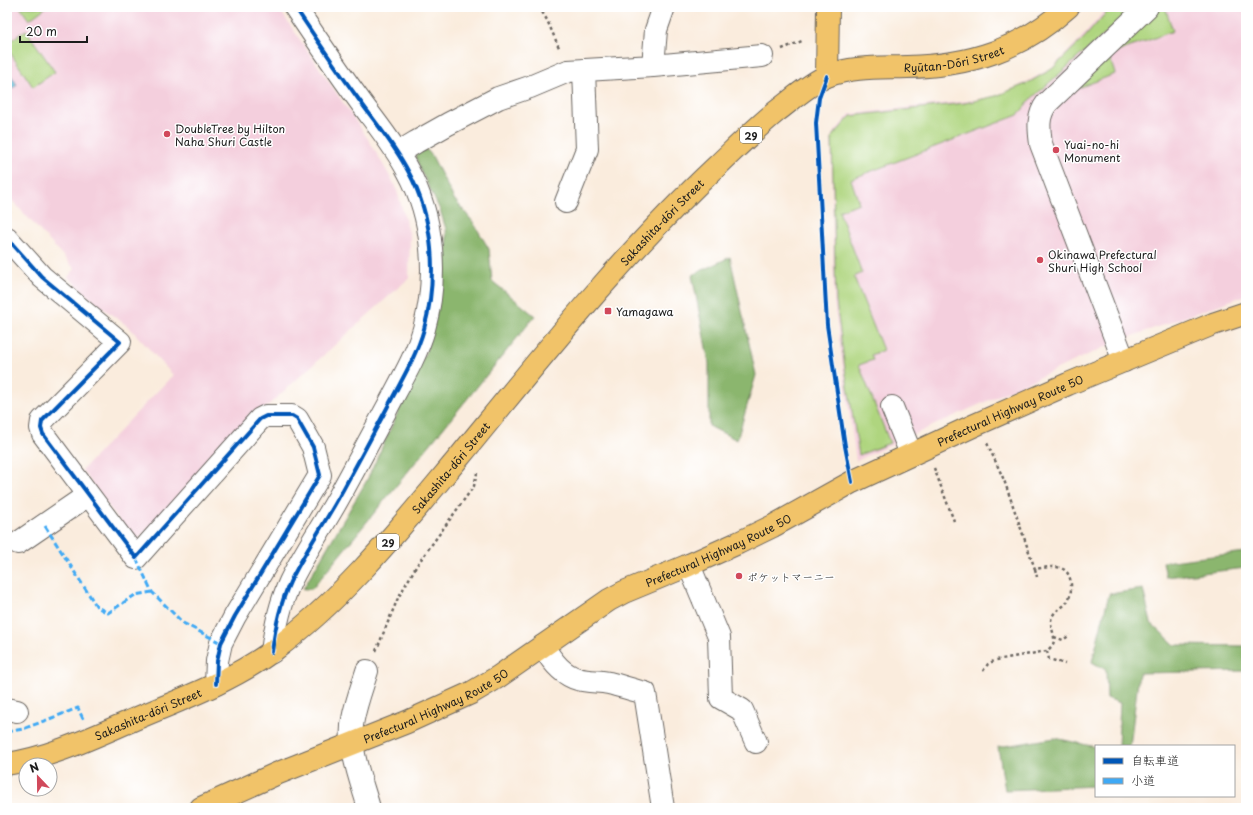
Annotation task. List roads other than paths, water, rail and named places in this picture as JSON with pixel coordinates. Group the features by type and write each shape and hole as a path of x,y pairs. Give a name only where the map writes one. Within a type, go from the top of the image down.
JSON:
{"main road":[{"path":"827,76 828,7"},
{"name":"Ryūtan-Dōri Street","path":"827,76 864,68 952,64 986,56 1016,43 1038,30 1054,20 1068,7"},
{"name":"Sakashita-dōri Street","path":"7,764 24,761 63,750 216,684 272,652 311,620 390,540 581,309 654,227 763,123 802,92 827,76"},
{"name":"Prefectural Highway Route 50","path":"209,806 276,774 407,722 471,693 498,677 609,600 773,526 852,482 1068,384 1213,324 1246,313"}],"street":[{"path":"272,652 276,622 290,583 338,498 410,362 423,330 429,304 432,275 432,249 427,224 420,196 409,172 398,153 348,85 295,7"},
{"path":"653,66 656,30 664,7"},
{"path":"1124,361 1041,144 1039,124 1031,119 1147,7"},
{"path":"398,153 448,124 498,98 576,70 653,66 762,56"},
{"path":"566,202 587,149 576,70"},
{"path":"7,238 42,277 120,342 42,421 41,428 43,434 136,558 260,419 266,416 292,416 297,419 313,447 320,475 235,616 225,636 217,661 216,684"},
{"path":"892,407 911,454"},
{"path":"18,543 45,526 88,494"},
{"path":"689,565 719,637 721,698 742,710 756,742"},
{"path":"543,646 548,655 561,670 570,676 578,679 610,683 645,693 663,808"},
{"path":"367,671 352,721 352,743 369,808"}],"water":[{"path":"7,69 17,85 7,92"}],"place":[{"name":"DoubleTree by Hilton Naha Shuri Castle","path":"167,134"},
{"name":"Yuai-no-hi Monument","path":"1056,150"},
{"name":"Okinawa Prefectural Shuri High School","path":"1040,260"},
{"name":"Yamagawa","path":"608,311"},
{"name":"ポケットマーニー","path":"739,576"}]}
